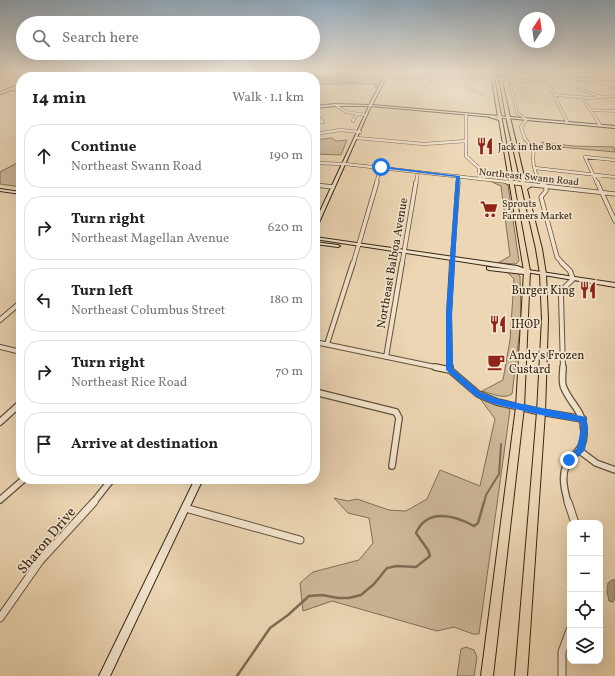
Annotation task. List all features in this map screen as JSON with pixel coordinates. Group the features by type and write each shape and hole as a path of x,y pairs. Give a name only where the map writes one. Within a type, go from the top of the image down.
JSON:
{"main road":[{"path":"504,104 526,184 543,274 545,319 541,412 521,676"},
{"path":"492,116 507,118"},
{"path":"492,116 507,118"},
{"path":"487,676 520,407 527,271 512,182 507,118"}],"street":[{"path":"320,107 344,104 492,116"},
{"path":"515,104 517,112 526,119"},
{"path":"559,104 567,122"},
{"path":"586,104 600,125"},
{"path":"337,106 340,110 366,115"},
{"path":"320,107 370,106"},
{"path":"320,216 360,132 370,106"},
{"path":"590,110 615,111"},
{"path":"353,121 357,114"},
{"path":"464,114 492,116"},
{"path":"464,114 466,156 479,168 480,179"},
{"path":"507,118 600,125"},
{"path":"526,119 526,122 521,127 525,142 534,149 532,160 537,178 546,186 546,191 541,197 557,257 570,271 573,279"},
{"path":"547,121 615,127"},
{"path":"320,133 340,130 360,132"},
{"path":"357,138 424,144 466,141"},
{"path":"615,160 585,157 615,221"},
{"name":"Northeast Swann Road","path":"320,163 381,167 615,194"},
{"path":"327,344 342,304 357,246 381,167"},
{"path":"535,168 615,177"},
{"name":"Northeast Balboa Avenue","path":"386,357 418,172"},
{"path":"450,370 449,314 458,176"},
{"path":"320,186 333,187"},
{"path":"0,187 16,189"},
{"path":"0,190 16,192"},
{"path":"320,239 484,265 520,273 527,271 615,285"},
{"path":"320,243 357,246"},
{"path":"573,279 563,289 561,296 563,386 567,395 576,404 583,419 584,428 580,451 569,460 564,472 565,491 574,520"},
{"path":"0,320 16,306"},
{"path":"320,343 450,370 478,394 497,402 541,412 583,419"},
{"path":"0,353 3,347 16,351"},
{"path":"320,393 396,412 399,418 392,466"},
{"path":"0,422 16,408"},
{"path":"580,451 593,461 606,468 615,470"},
{"path":"0,500 18,484"},
{"name":"Sharon Drive","path":"0,618 40,562 108,484"},
{"path":"104,676 197,484"},
{"path":"185,508 300,540"},
{"path":"562,676 560,658 567,635"}],"shaded area":[{"path":"332,138 336,141 347,140 341,155 320,154 320,139"},
{"path":"542,142 573,146 614,147 615,152 549,146 542,144"},
{"path":"16,164 16,186 0,184 0,172"},
{"path":"490,181 504,182 508,185 519,261 516,264 498,263 510,256 501,186"},
{"path":"506,271 515,272 520,276 521,321 512,394 509,396 497,396 482,391 503,380 510,340 514,279"},
{"path":"479,397 507,407 510,410 479,634 473,634 454,627 437,631 332,601 303,611 300,583 313,572 359,560 373,543 369,518 348,513 334,498 348,501 357,499 389,510 406,511 427,499 440,470 480,486 495,419"},
{"path":"615,580 615,598 613,602 609,601 607,592 608,583"},
{"path":"466,647 474,650 477,657 474,676 457,676 461,649"}],"waterway":[{"path":"484,503 486,495 499,474 501,444"},
{"path":"237,676 270,628 288,615 309,596 322,595 338,598 349,598 361,595 374,584 387,568 397,566 416,567 430,556 428,550 416,533 421,525 427,520 442,516 458,519 474,526 478,523 484,502"}],"place":[{"name":"Jack in the Box","path":"485,146"},
{"name":"Sprouts Farmers Market","path":"489,209"},
{"name":"Burger King","path":"588,290"},
{"name":"IHOP","path":"498,324"},
{"name":"Andy's Frozen Custard","path":"496,362"}],"route":[{"path":"381,167 458,176 449,314 450,370 478,394 497,402 541,412 583,419 584,428 581,450 569,460"}]}
